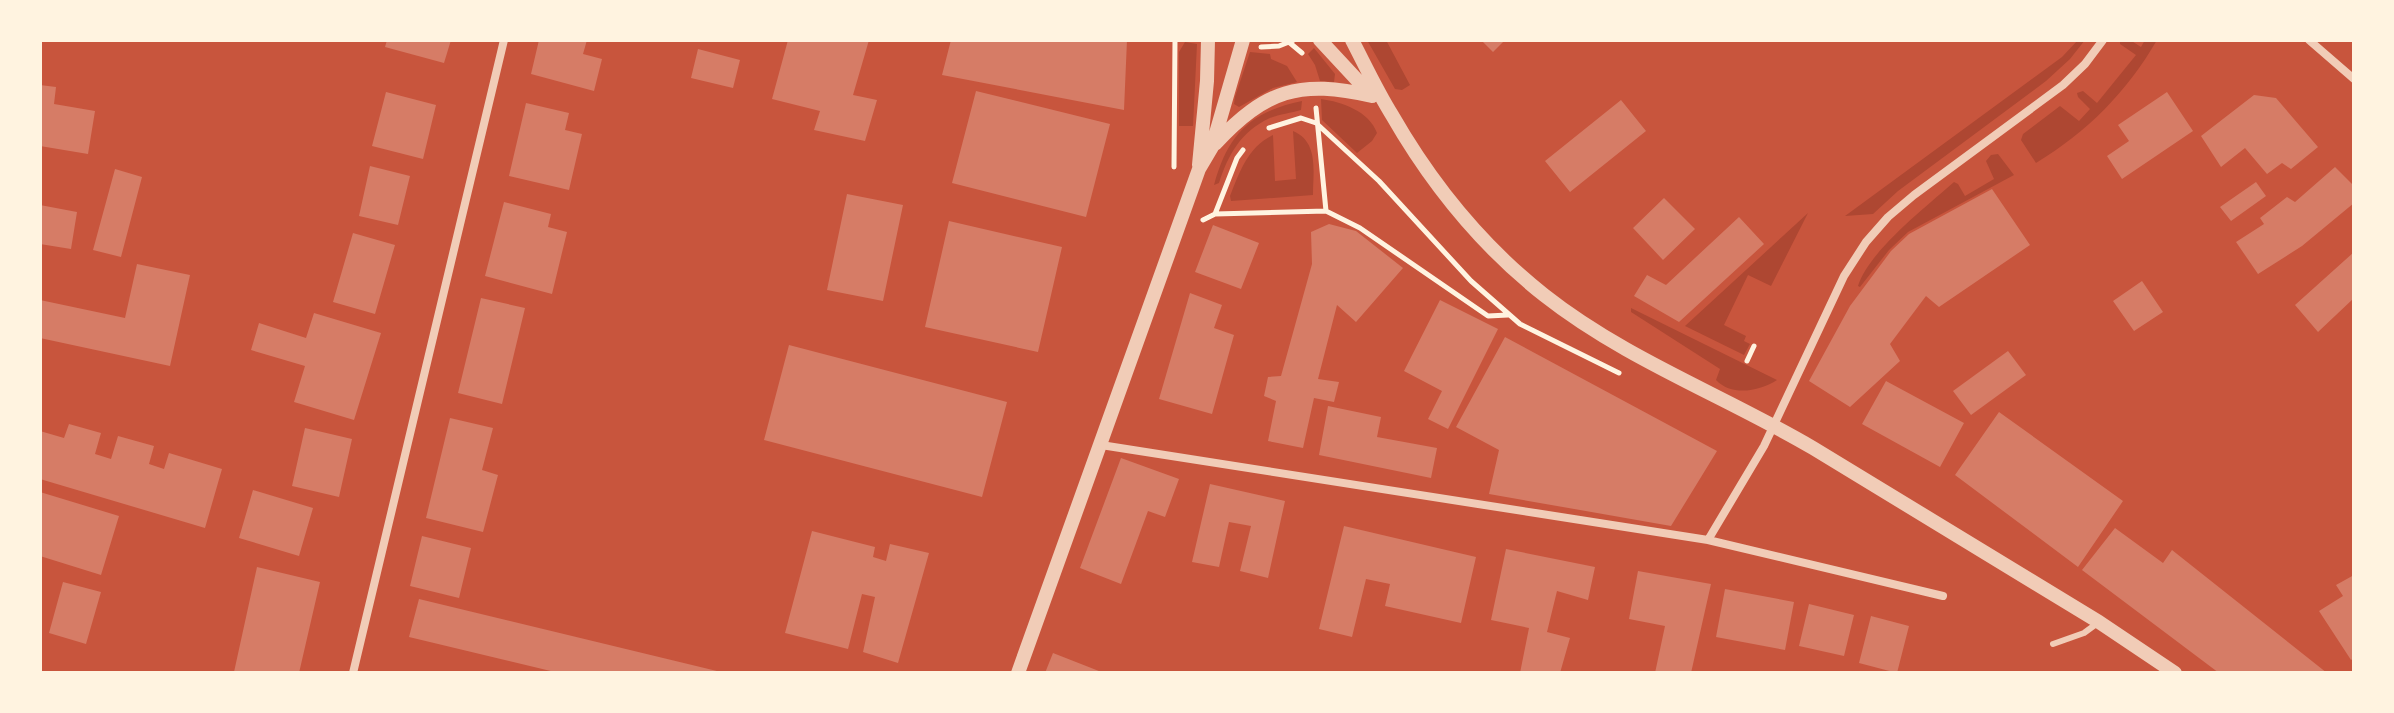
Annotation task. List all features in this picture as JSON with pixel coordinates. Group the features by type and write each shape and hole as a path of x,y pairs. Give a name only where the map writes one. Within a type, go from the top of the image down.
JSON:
{"street":[{"path":"353,673 504,40"},
{"path":"1199,169 1208,40"},
{"path":"1320,40 1390,113"},
{"path":"1352,40 1390,113 1425,168 1463,217 1544,296 1609,339 1774,425 2099,622 2175,673"},
{"path":"1708,540 1774,425 1844,276 1866,242 1888,217 1914,195 2063,85 2085,64 2103,40"},
{"path":"2309,40 2354,79"},
{"path":"1018,673 1199,169 1212,147 1247,43"},
{"path":"1212,147 1239,118 1268,100 1292,91 1331,88 1372,96"},
{"path":"1101,445 1708,540 1943,596"}],"lane":[{"path":"2053,644 2084,633 2099,622"}],"path":[{"path":"1174,178 1175,40"},
{"path":"1247,43 1267,48 1294,40"},
{"path":"1316,106 1326,211"},
{"path":"1246,147 1237,158 1215,214 1326,211 1360,228 1488,316 1509,315 1471,281 1379,181 1316,123 1301,118 1267,129"},
{"path":"1747,361 1754,346"}],"shaded area":[{"path":"1367,40 1386,40 1410,85 1402,90 1395,89"},
{"path":"2078,40 2085,40 2046,81 1898,191 1873,214 1845,216 2062,57"},
{"path":"2120,40 2130,40 2141,47 2145,40 2157,40 2119,94 2089,124 2036,163 2021,140 2023,134 2060,106 2079,121 2090,109 2077,93 2083,91 2097,103 2136,55 2120,44"},
{"path":"1185,42 1197,44 1193,126 1179,126 1179,52"},
{"path":"1314,48 1335,74 1334,82 1320,81 1308,54"},
{"path":"1250,52 1270,54 1271,59 1287,66 1297,82 1273,88 1239,107 1234,104 1235,97"},
{"path":"1321,99 1346,105 1361,113 1377,133 1372,141 1357,153 1322,120"},
{"path":"1302,101 1301,110 1270,118 1243,137 1231,154 1219,183 1214,185 1226,152 1244,128 1268,112"},
{"path":"1293,131 1307,142 1311,150 1313,195 1231,201 1230,196 1246,161 1257,146 1273,135 1275,181 1296,179"},
{"path":"1998,154 2014,175 1908,232 1858,286 1886,244 1954,182 1965,196 1994,179 1986,161 1991,155"},
{"path":"1808,213 1771,286 1748,275 1724,325 1746,336 1744,341 1750,344 1744,355 1685,326"},
{"path":"1631,308 1777,380 1763,387 1730,389 1716,380 1720,369 1631,312"}],"building":[{"path":"387,40 451,40 444,63 385,47"},
{"path":"539,40 587,40 583,54 602,59 594,91 531,74"},
{"path":"788,40 869,40 853,95 877,100 865,141 814,130 820,111 772,99"},
{"path":"951,40 1127,40 1124,110 942,75"},
{"path":"1481,40 1505,40 1493,52"},
{"path":"698,49 740,60 733,88 691,78"},
{"path":"40,85 56,87 54,104 95,111 88,154 40,146"},
{"path":"976,91 1110,124 1086,217 952,183"},
{"path":"386,92 436,105 423,159 372,146"},
{"path":"2167,92 2193,131 2122,179 2107,156 2129,141 2118,125"},
{"path":"2254,95 2276,98 2318,147 2291,169 2282,163 2267,174 2245,148 2221,167 2201,136"},
{"path":"1621,100 1646,131 1570,192 1545,161"},
{"path":"526,103 569,113 565,130 582,134 569,190 509,176"},
{"path":"370,166 410,176 398,225 359,216"},
{"path":"2335,167 2354,186 2354,203 2302,246 2258,274 2236,242 2264,224 2260,218 2287,197 2295,202"},
{"path":"115,169 142,177 121,257 93,250"},
{"path":"2256,182 2266,196 2231,221 2220,207"},
{"path":"1992,189 2030,245 1939,307 1926,296 1890,344 1900,361 1850,407 1809,381 1850,306 1891,251 1909,234"},
{"path":"847,194 903,205 883,301 827,290"},
{"path":"1664,198 1695,229 1663,260 1633,228"},
{"path":"504,202 551,214 548,227 567,232 552,294 485,276"},
{"path":"40,205 77,212 71,249 40,244"},
{"path":"1739,217 1764,244 1679,322 1634,296 1647,275 1666,285"},
{"path":"949,221 1062,247 1038,352 925,327"},
{"path":"1329,224 1356,231 1403,268 1356,322 1337,305 1318,379 1339,382 1334,402 1314,398 1303,448 1268,441 1276,401 1264,396 1268,377 1281,376 1312,264 1311,232"},
{"path":"1213,225 1259,243 1241,289 1195,272"},
{"path":"353,233 395,245 375,314 333,302"},
{"path":"2354,252 2354,298 2318,332 2295,305"},
{"path":"137,264 190,275 170,366 40,338 40,300 125,318"},
{"path":"2142,281 2163,312 2134,331 2113,301"},
{"path":"1190,293 1222,305 1214,328 1234,335 1212,414 1159,399"},
{"path":"481,298 525,308 502,404 458,393"},
{"path":"1440,300 1498,329 1448,429 1428,419 1442,391 1404,371"},
{"path":"314,313 381,333 354,420 294,402 305,366 251,350 259,323 306,338"},
{"path":"1505,337 1717,451 1671,526 1489,494 1499,450 1456,427"},
{"path":"789,345 1007,402 982,497 764,440"},
{"path":"2008,351 2026,375 1971,415 1953,391"},
{"path":"1886,381 1964,423 1940,467 1862,424"},
{"path":"1328,406 1381,417 1377,437 1437,448 1431,478 1319,455"},
{"path":"1999,412 2123,501 2078,567 1955,475"},
{"path":"450,418 493,428 482,470 498,475 483,532 426,518"},
{"path":"69,424 101,433 95,454 111,459 118,436 154,446 149,464 164,469 169,453 222,469 205,528 40,479 40,431 64,438"},
{"path":"305,428 352,439 339,497 292,486"},
{"path":"1121,458 1179,479 1165,517 1148,511 1121,584 1080,568"},
{"path":"1210,484 1285,501 1268,578 1240,571 1251,526 1229,522 1219,567 1192,562"},
{"path":"253,490 313,508 299,556 239,538"},
{"path":"40,492 119,516 101,575 40,556"},
{"path":"1344,526 1476,557 1461,623 1385,606 1390,584 1366,579 1352,637 1319,629"},
{"path":"2115,528 2163,563 2172,550 2327,673 2219,673 2082,570"},
{"path":"812,531 875,547 873,557 886,561 890,544 929,553 898,663 863,652 875,597 862,594 848,649 785,633"},
{"path":"422,536 471,548 459,598 410,586"},
{"path":"1506,549 1595,567 1588,600 1557,591 1547,632 1570,638 1560,673 1520,673 1529,628 1491,620"},
{"path":"257,567 320,582 299,673 234,672"},
{"path":"1638,571 1711,584 1691,673 1655,673 1665,626 1629,619"},
{"path":"2354,575 2354,658 2351,660 2319,611 2343,596 2336,585"},
{"path":"63,582 101,592 86,644 49,633"},
{"path":"1725,589 1794,602 1785,650 1716,637"},
{"path":"419,599 721,673 559,673 409,637"},
{"path":"1809,604 1854,615 1844,656 1799,646"},
{"path":"1871,616 1909,626 1897,673 1859,663"},
{"path":"1053,653 1104,673 1045,673"}]}
